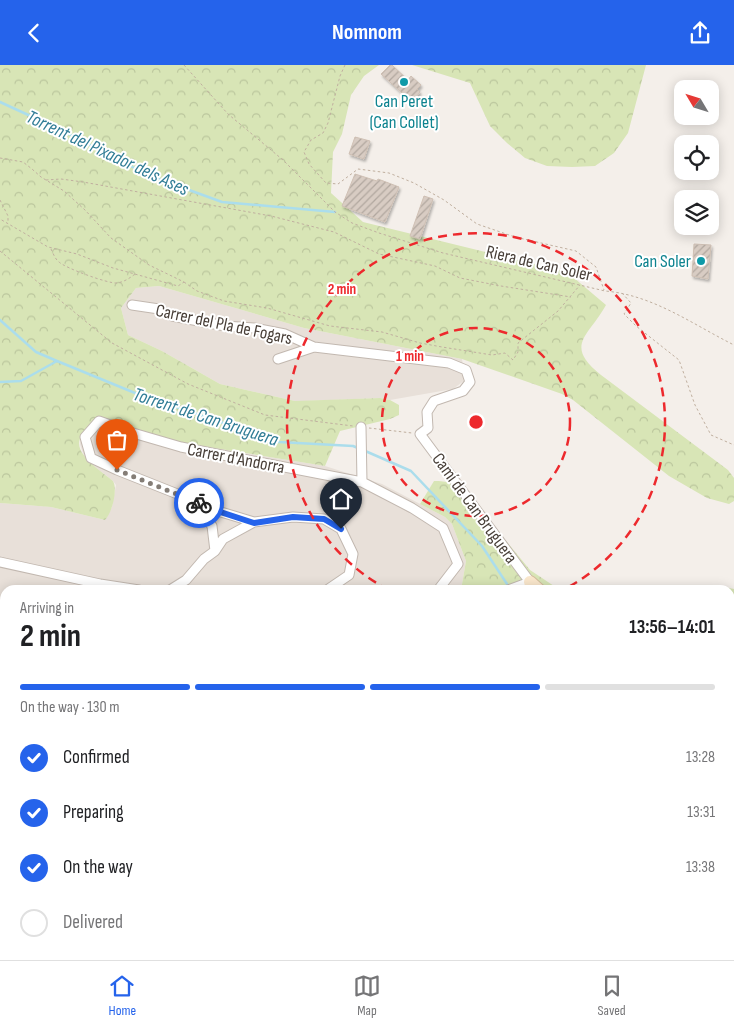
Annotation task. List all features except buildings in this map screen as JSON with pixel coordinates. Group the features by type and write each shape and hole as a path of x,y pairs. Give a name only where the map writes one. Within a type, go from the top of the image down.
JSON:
{"street":[{"name":"Carrer del Pla de Fogars","path":"132,305 159,309 172,316 225,326 285,333 314,347 448,363 466,370 470,382 463,391 434,401 427,412 424,431"},
{"name":"Carrer del Pla de Fogars","path":"278,359 314,347"},
{"name":"Carrer d'Andorra","path":"254,523 211,509 91,458 85,437 99,421 181,447 362,482 412,508 443,528 458,564 442,585"},
{"path":"361,427 362,482"},
{"name":"Camí de Can Bruguera","path":"424,431 533,585"},
{"name":"Carrer d'Andorra","path":"190,499 212,525 215,551"},
{"path":"178,585 186,580 204,559 215,551 224,539 254,523 293,517 324,519 341,529 352,553 349,575 334,585"},
{"path":"0,562 106,585"}],"path":[{"name":"Riera de Can Soler","path":"184,65 228,114 283,160 335,211 352,223 443,253 605,291 622,292 665,308 734,345"},
{"path":"345,65 340,76 328,123 323,133 311,140 304,152 309,164 326,183 338,184 358,169 389,173 414,183 444,200 476,224 515,237 576,251 596,267 605,291"},
{"path":"0,158 22,162 64,191 85,209 111,238 149,265 184,282 197,291 224,301 267,308 330,326 382,332 412,341 492,355 505,353 514,360 518,352 518,343 558,311 581,284"},
{"path":"46,180 61,179 84,182 271,216 334,232 379,254 435,266 460,278 571,297"},
{"path":"0,200 8,216 8,222"},
{"path":"0,219 51,248 77,254 178,286 184,282"},
{"path":"51,248 57,261 68,269 104,281 119,283 136,274"},
{"path":"0,251 112,343 188,384 265,415 361,427 424,431"},
{"path":"622,292 631,303 624,314 636,326 679,360 695,405 711,435 734,445"}],"shaded area":[{"path":"159,286 304,328 462,359 465,380 453,389 390,400 380,398 295,401 220,384 162,351 128,335 121,308 136,288"},
{"path":"97,419 159,439 325,466 382,484 445,517 452,524 466,561 462,585 0,585 0,503 51,507 105,520 112,507 116,485 85,459 80,438"}],"green space":[{"path":"0,65 379,65 364,76 351,95 342,134 333,152 331,193 363,222 567,272 606,305 583,340 581,348 583,356 601,375 728,470 734,478 734,501 729,504 707,498 669,476 573,400 562,394 462,359 304,328 159,286 136,288 121,308 128,335 162,351 220,384 295,401 380,398 390,400 399,405 399,415 390,419 340,431 325,466 159,439 97,419 81,437 79,443 84,456 113,481 115,490 114,501 105,520 51,507 0,503"},
{"path":"412,65 646,65 628,133 614,153 595,166 572,167 547,166 525,158 490,126 470,83"},
{"path":"434,481 443,481 458,486 465,491 530,570 552,585 462,585 466,561 452,524 445,517 420,504"}],"waterway":[{"name":"Torrent del Pixador dels Ases","path":"0,102 61,130 148,175 222,202 335,212"},
{"path":"0,320 36,352 57,361"},
{"name":"Torrent de Can Bruguera","path":"0,382 21,381 57,361 135,393 279,442 353,446 358,448"},
{"name":"Torrent de Can Bruguera","path":"363,450 411,471 482,546 508,585"}],"way so far":[{"path":"117,470 199,503"}],"place":[{"name":"Can Peret (Can Collet)","path":"404,82"},
{"name":"Can Soler","path":"701,261"}],"route":[{"path":"199,503 211,509 254,523 293,517 324,519 341,529"}]}
